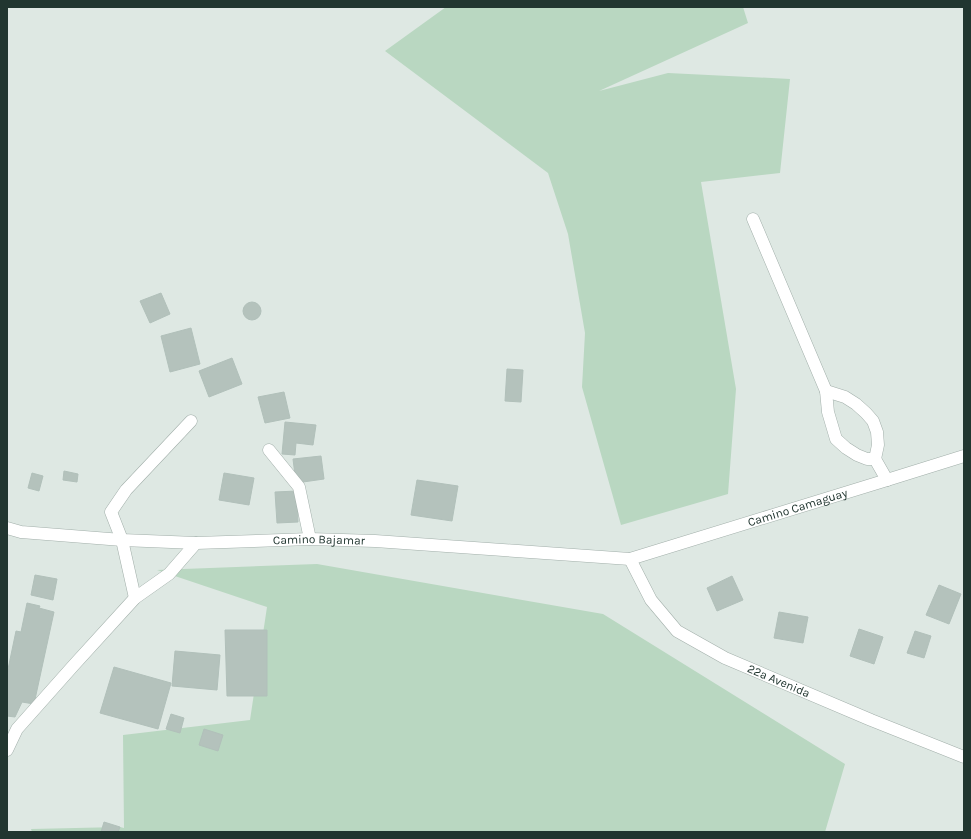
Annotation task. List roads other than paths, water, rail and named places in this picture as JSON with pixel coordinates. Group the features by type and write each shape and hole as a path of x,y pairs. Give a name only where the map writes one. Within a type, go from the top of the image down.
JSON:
{"street":[{"path":"753,219 826,391 828,412 836,439 857,455 867,459 875,459"},
{"path":"826,391 845,397 856,404 873,421 877,432 878,445 875,459 887,480"},
{"path":"135,598 122,540 111,512 126,490 191,421"},
{"path":"269,450 299,487 310,539"},
{"name":"Camino Camaguay","path":"630,559 964,456"},
{"name":"Camino Bajamar","path":"7,528 21,532 122,540 196,543 310,539 375,541 630,559"},
{"path":"7,750 17,728 135,598 169,574 196,543"},
{"name":"22a Avenida","path":"630,559 651,600 677,631 725,658 871,720 964,757"}]}
